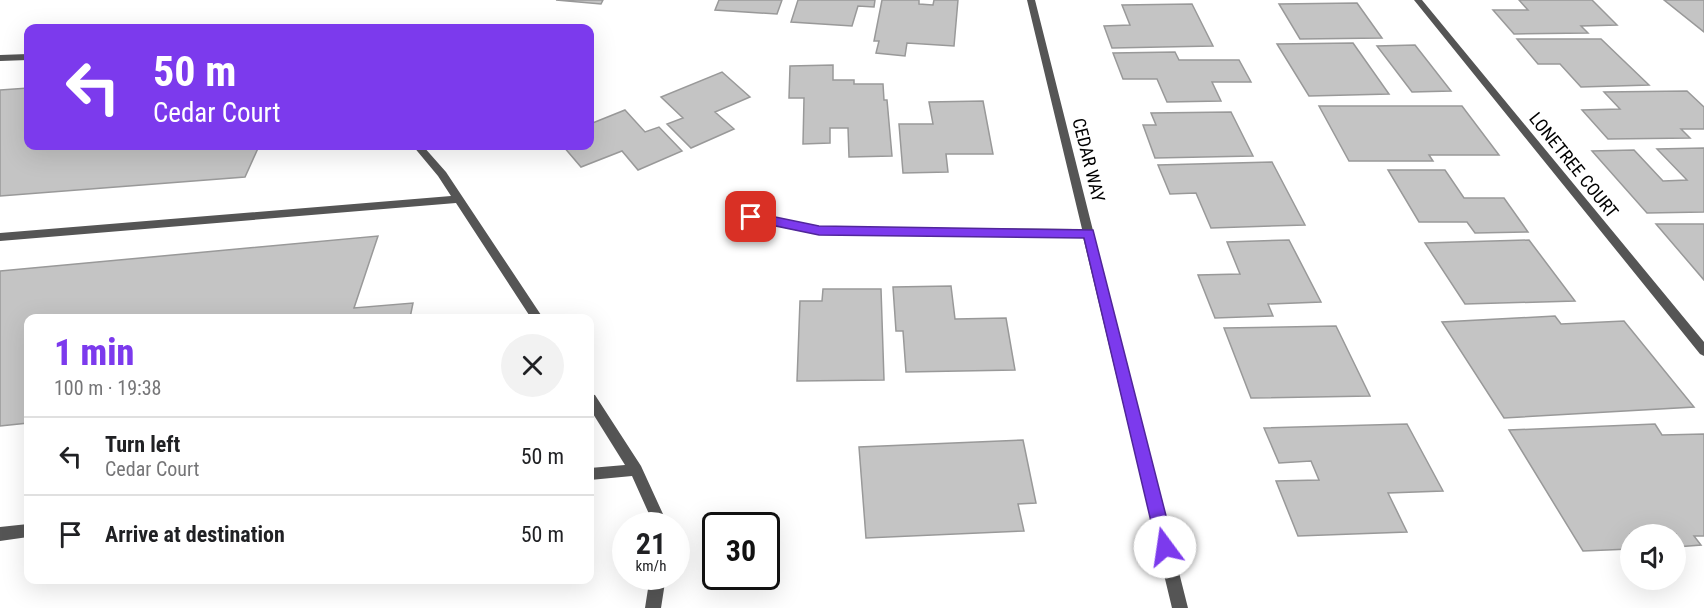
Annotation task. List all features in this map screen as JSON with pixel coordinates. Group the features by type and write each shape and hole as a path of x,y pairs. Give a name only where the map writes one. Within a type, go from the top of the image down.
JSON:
{"street":[{"name":"CEDAR WAY","path":"1031,0 1180,608"},
{"name":"LONETREE COURT","path":"1418,0 1704,351"},
{"path":"0,58 24,57"},
{"path":"421,150 442,174 534,314"},
{"path":"0,237 459,199"},
{"path":"751,217 819,231 1089,233"},
{"path":"594,405 636,470 655,512"},
{"path":"594,474 636,470"},
{"path":"0,534 24,531"},
{"path":"653,608 656,590"}],"building":[{"path":"556,0 603,0 601,4"},
{"path":"719,0 782,0 777,14 715,10"},
{"path":"798,0 875,0 874,7 858,6 852,26 791,22"},
{"path":"882,0 919,0 919,4 933,5 934,0 958,0 954,46 907,43 905,56 876,53 879,41 874,41"},
{"path":"1519,0 1592,0 1617,25 1581,26 1588,33 1514,34 1493,10 1528,10"},
{"path":"1664,0 1704,0 1704,32"},
{"path":"1357,3 1382,38 1300,39 1279,4"},
{"path":"1192,4 1213,46 1112,48 1104,26 1130,25 1122,5"},
{"path":"1517,39 1601,39 1649,85 1581,87 1560,64 1538,64"},
{"path":"1353,43 1389,94 1309,96 1277,44"},
{"path":"1415,45 1451,91 1412,92 1377,46"},
{"path":"1175,52 1179,60 1239,60 1251,82 1212,82 1221,101 1167,102 1157,79 1123,79 1113,53"},
{"path":"833,65 833,80 854,80 854,84 883,84 884,100 887,100 892,156 849,157 848,128 830,128 830,143 803,144 804,98 789,98 790,66"},
{"path":"722,72 750,97 715,112 734,129 691,148 667,124 683,118 661,97"},
{"path":"24,88 24,150 257,150 245,177 0,196 0,90"},
{"path":"1687,91 1704,107 1704,129 1681,129 1690,138 1608,139 1582,110 1620,109 1604,92"},
{"path":"983,101 993,154 946,154 948,172 903,173 899,124 933,124 929,102"},
{"path":"1319,106 1462,106 1499,155 1429,155 1433,161 1349,161"},
{"path":"625,110 645,132 659,127 682,151 638,170 622,151 581,167 566,150 594,150 594,122"},
{"path":"1231,112 1253,156 1155,158 1143,125 1156,125 1151,113"},
{"path":"1704,148 1704,212 1647,213 1592,151 1634,150 1663,181 1687,180 1657,149"},
{"path":"1272,162 1305,225 1211,228 1196,193 1170,194 1158,165"},
{"path":"1388,170 1445,170 1464,198 1504,198 1528,232 1475,233 1467,222 1419,222"},
{"path":"1656,224 1704,224 1704,280"},
{"path":"378,236 354,308 413,303 411,314 24,314 24,423 0,426 0,271"},
{"path":"1289,240 1321,302 1268,304 1273,316 1215,318 1198,275 1240,274 1227,242"},
{"path":"1529,240 1575,301 1465,304 1425,243"},
{"path":"951,286 955,319 1006,318 1015,370 906,372 903,331 896,331 893,287"},
{"path":"823,289 881,289 884,380 797,381 800,301 822,301"},
{"path":"1555,316 1561,324 1624,321 1694,407 1504,418 1442,322"},
{"path":"1336,326 1370,396 1251,398 1224,328"},
{"path":"1407,424 1443,491 1388,493 1407,532 1298,536 1276,481 1319,480 1311,461 1279,463 1264,428"},
{"path":"1655,424 1662,435 1704,434 1704,536 1694,536 1701,545 1686,546 1686,524 1620,524 1620,549 1583,551 1509,430"},
{"path":"1023,440 1036,503 1018,504 1024,531 866,538 859,447"}],"route":[{"path":"751,217 819,231 1089,233 1165,547"}]}
